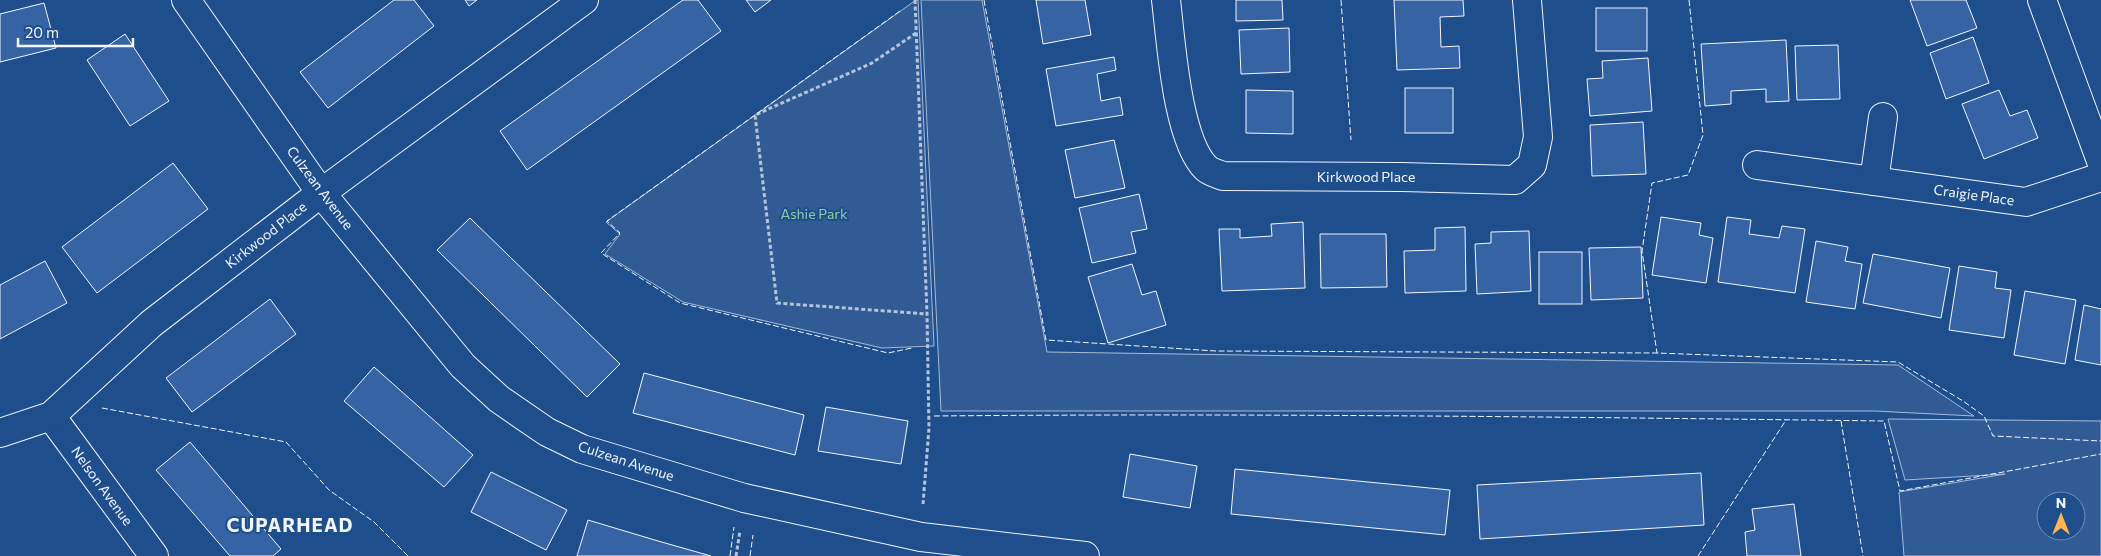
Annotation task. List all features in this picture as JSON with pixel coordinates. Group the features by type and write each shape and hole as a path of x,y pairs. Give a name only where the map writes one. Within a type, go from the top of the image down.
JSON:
{"street":[{"name":"Culzean Avenue","path":"186,0 321,193 463,366 499,399 546,432 582,449 744,498 921,537 1085,556"},
{"name":"Kirkwood Place","path":"0,433 51,416 152,323 321,193 584,0"},
{"name":"Kirkwood Place","path":"1166,0 1181,115 1192,147 1206,168 1223,176 1515,180 1532,165 1538,137 1528,0"},
{"path":"2042,0 2101,161"},
{"path":"1874,181 1883,117"},
{"name":"Craigie Place","path":"1757,165 2026,202 2101,177"},
{"name":"Nelson Avenue","path":"51,416 154,556"}],"path":[{"path":"916,0 929,428 921,537"},
{"path":"916,33 872,63 756,115 777,303 927,314"}],"shaded area":[{"name":"Ashie Park","path":"918,0 934,346 882,348 683,302 605,254 620,234 606,222"},
{"path":"921,0 982,0 1047,352 1898,365 1974,416 1874,411 941,411"},
{"path":"1888,419 2101,421 2101,556 1904,556 1899,492 2005,474 1905,480"}],"building":[{"path":"394,0 414,0 434,26 328,108 300,72"},
{"path":"465,0 477,0 469,6"},
{"path":"683,0 698,0 721,31 527,170 500,131"},
{"path":"746,0 771,0 755,12"},
{"path":"1036,0 1085,0 1091,35 1043,44"},
{"path":"1236,0 1282,0 1283,20 1236,21"},
{"path":"1394,0 1463,0 1464,16 1440,17 1441,47 1459,46 1460,68 1397,70"},
{"path":"1910,0 1966,0 1977,28 1927,46"},
{"path":"44,3 56,48 0,62 0,14"},
{"path":"1596,8 1647,8 1647,51 1596,51"},
{"path":"1289,28 1290,72 1241,74 1239,30"},
{"path":"125,34 169,101 130,126 87,60"},
{"path":"1973,37 1989,83 1946,99 1930,53"},
{"path":"1786,40 1789,101 1766,102 1766,89 1731,91 1731,104 1705,106 1701,44"},
{"path":"1838,45 1840,99 1797,100 1795,46"},
{"path":"1114,57 1116,70 1097,74 1101,101 1120,97 1123,115 1056,126 1046,69"},
{"path":"1648,58 1652,111 1590,116 1587,79 1603,78 1602,61"},
{"path":"1405,88 1453,88 1453,133 1405,133"},
{"path":"1246,90 1293,91 1293,134 1246,133"},
{"path":"1999,90 2010,116 2027,110 2038,138 1984,159 1962,104"},
{"path":"1643,122 1646,174 1592,176 1590,125"},
{"path":"1114,140 1125,188 1075,198 1065,150"},
{"path":"173,163 208,209 97,293 62,247"},
{"path":"1139,194 1147,229 1131,232 1136,253 1092,263 1079,208"},
{"path":"1661,217 1701,223 1699,235 1713,238 1706,283 1652,275"},
{"path":"1727,217 1751,220 1749,234 1779,238 1782,226 1805,229 1795,293 1718,282"},
{"path":"470,218 620,364 587,397 437,250"},
{"path":"1303,222 1305,288 1222,291 1219,229 1240,229 1240,238 1272,236 1271,224"},
{"path":"1465,227 1466,291 1405,293 1404,251 1435,250 1435,228"},
{"path":"1529,231 1531,291 1477,294 1475,244 1491,243 1491,232"},
{"path":"1320,234 1386,234 1387,287 1321,288"},
{"path":"1816,241 1848,247 1845,261 1862,264 1855,309 1806,302"},
{"path":"1641,247 1643,298 1591,300 1589,248"},
{"path":"1539,252 1582,252 1582,304 1539,304"},
{"path":"1873,254 1950,268 1941,318 1863,303"},
{"path":"45,261 67,303 0,339 0,285"},
{"path":"1132,264 1142,295 1156,291 1166,325 1108,343 1088,277"},
{"path":"1959,266 1997,272 1995,288 2011,290 2004,338 1949,330"},
{"path":"2025,291 2076,300 2065,364 2014,355"},
{"path":"270,299 296,334 192,412 166,378"},
{"path":"2084,305 2101,309 2101,365 2075,360"},
{"path":"374,367 473,455 444,487 344,401"},
{"path":"644,373 804,415 795,455 633,413"},
{"path":"826,407 908,421 901,464 818,451"},
{"path":"190,442 281,549 273,556 230,556 156,470"},
{"path":"1130,454 1197,466 1190,508 1123,497"},
{"path":"1235,469 1450,490 1445,535 1231,514"},
{"path":"491,472 567,510 546,550 471,512"},
{"path":"1701,473 1704,525 1480,539 1477,485"},
{"path":"1794,504 1801,556 1747,556 1745,532 1755,530 1752,509"},
{"path":"588,520 658,541 711,556 577,556"}],"fence":[{"path":"984,0 1046,340 1216,351 1657,353"},
{"path":"1341,0 1351,140"},
{"path":"1689,0 1703,135 1688,175 1652,183 1642,251 1657,353 1898,362 1963,401 1984,416 1993,436 2101,441"},
{"path":"900,11 607,221 620,233 601,253 680,303 888,353 912,348"},
{"path":"102,408 286,442 329,490 374,522 408,556"},
{"path":"934,416 1290,415 1884,421 1900,491 2101,454"},
{"path":"1698,556 1786,420"},
{"path":"1841,421 1863,556"},
{"path":"730,556 734,527"},
{"path":"750,556 753,535"}],"district":[{"name":"CUPARHEAD","path":"290,525"}]}
